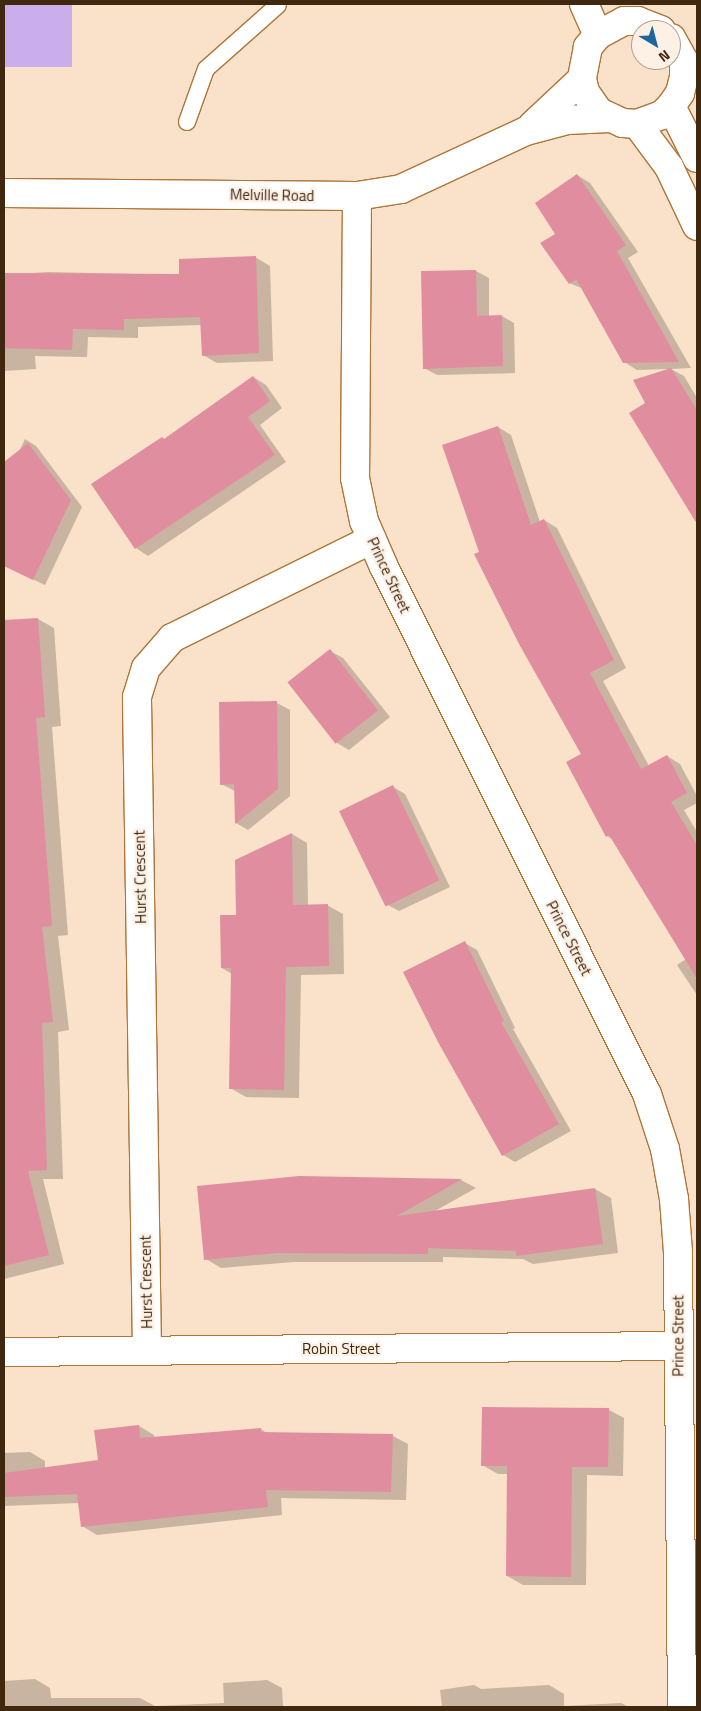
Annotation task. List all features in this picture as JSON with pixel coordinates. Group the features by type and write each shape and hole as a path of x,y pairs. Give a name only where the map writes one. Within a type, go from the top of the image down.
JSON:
{"street":[{"path":"584,4 598,35"},
{"path":"642,18 624,21 598,35 588,47 582,79 591,102 610,118 637,124 662,115 680,93 684,77 684,61 681,56"},
{"name":"Melville Road","path":"526,131 556,107 582,79"},
{"path":"671,106 697,158"},
{"name":"Melville Road","path":"4,193 357,196 401,189 526,131 567,120 610,118"},
{"path":"637,124 669,167 697,226"},
{"name":"Prince Street","path":"357,196 355,478 372,539 647,1094 664,1149 674,1199 678,1252 682,1707"},
{"name":"Hurst Crescent","path":"147,1351 137,697 146,668 172,638 372,539"},
{"name":"Robin Street","path":"4,1352 678,1346"}],"lane":[{"path":"187,122 206,69 278,5"}],"shaded area":[{"path":"4,4 72,4 72,67 4,67"}],"building":[{"path":"577,174 626,245 617,251 679,362 623,363 576,279 569,284 540,243 555,234 535,203"},
{"path":"256,256 259,353 202,356 200,317 124,319 124,330 73,329 72,350 4,348 4,273 179,274 179,259"},
{"path":"476,270 477,316 502,315 503,366 423,369 421,271"},
{"path":"671,368 697,410 697,524 629,413 645,403 633,380"},
{"path":"253,376 270,401 248,417 275,455 135,549 91,484 162,437 164,439"},
{"path":"498,426 531,525 544,519 614,660 590,673 641,769 667,755 687,793 671,802 697,845 697,979 609,835 606,837 566,762 581,754 519,644 474,554 479,552 442,445"},
{"path":"28,443 71,500 33,580 4,566 4,462"},
{"path":"38,618 45,717 36,718 52,926 42,927 53,1022 42,1023 47,1170 28,1171 49,1255 4,1266 4,620"},
{"path":"330,649 378,710 335,744 287,682"},
{"path":"277,701 278,789 235,824 234,784 220,785 219,702"},
{"path":"393,785 439,880 386,907 339,811"},
{"path":"292,833 293,905 328,904 329,966 286,967 284,1090 229,1089 231,968 221,968 220,915 236,915 235,860"},
{"path":"465,941 504,1021 501,1022 559,1124 502,1156 438,1042 403,972"},
{"path":"299,1176 462,1179 397,1216 595,1188 603,1244 516,1256 516,1251 428,1248 428,1254 277,1253 204,1260 197,1186"},
{"path":"482,1407 609,1408 608,1467 572,1467 571,1577 506,1576 507,1466 481,1466"},
{"path":"139,1425 140,1438 261,1428 261,1432 393,1434 391,1492 266,1490 268,1507 81,1527 77,1494 4,1497 4,1473 98,1460 94,1430"}]}
